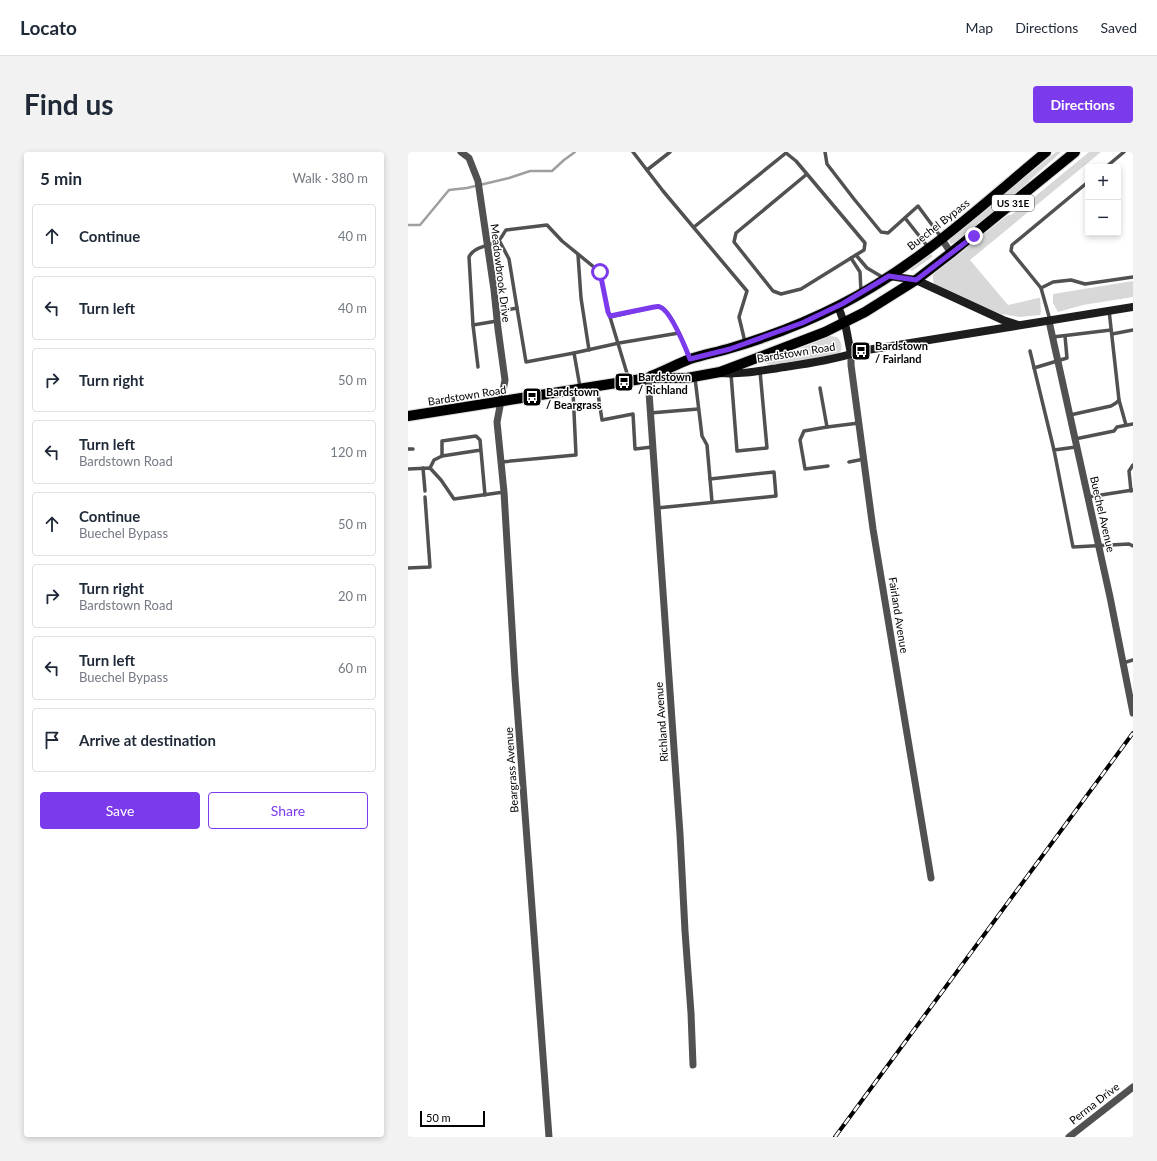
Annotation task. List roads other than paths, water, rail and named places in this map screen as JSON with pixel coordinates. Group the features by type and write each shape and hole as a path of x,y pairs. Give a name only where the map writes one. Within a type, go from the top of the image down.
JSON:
{"main road":[{"name":"Buechel Bypass","path":"838,306 887,278 928,248 1046,152"},
{"path":"1047,175 1046,171 1049,166 1066,152"},
{"name":"US 31E","path":"720,372 804,341 865,312 916,280 1075,152"},
{"name":"Bardstown Road","path":"887,278 916,280 1003,320 1018,325"},
{"path":"838,306 846,328 851,354"},
{"name":"Bardstown Road","path":"648,378 690,359 746,343 802,323 838,306"},
{"name":"Bardstown Road","path":"408,416 648,378 687,378 720,372 731,374 760,371 837,358 865,350 1133,307"},
{"path":"690,359 695,377"}],"street":[{"name":"Meadowbrook Drive","path":"460,152 469,158 478,181 505,380 500,401"},
{"path":"941,238 951,253"},
{"name":"Buechel Avenue","path":"1050,321 1057,361 1099,545 1133,713"},
{"name":"Fairland Avenue","path":"851,354 873,529 931,878"},
{"name":"Richland Avenue","path":"648,378 680,834 693,1065"},
{"name":"Beargrass Avenue","path":"500,401 497,422 504,492 515,678 549,1137"},
{"name":"Perma Drive","path":"1069,1137 1133,1087"}],"lane":[{"path":"633,152 747,290 739,317 746,343"},
{"path":"647,170 670,152"},
{"path":"826,152 827,164 854,200 881,232 888,233 918,206 941,238"},
{"path":"1110,164 1124,152"},
{"path":"694,227 786,153 796,161 807,174 865,243 864,250 802,289 782,294 772,291 734,242 736,233 807,174"},
{"path":"1050,321 1041,288 1011,251 1012,245 1085,184"},
{"path":"905,218 928,248"},
{"path":"478,367 473,325 469,257 473,250 487,246 499,240 506,230 547,225 562,241 600,272 608,312 619,343 629,381"},
{"path":"499,240 509,259 526,362 619,343 679,333"},
{"path":"578,255 581,298 589,350"},
{"path":"856,255 867,268 887,278"},
{"path":"851,258 860,272 861,293"},
{"path":"1041,288 1053,282 1071,280 1084,284 1133,277"},
{"path":"610,316 654,307 661,307 666,311 679,333 690,359"},
{"path":"496,312 517,308"},
{"path":"1109,310 1118,400 1126,424"},
{"path":"473,325 497,321"},
{"path":"1052,337 1133,330"},
{"path":"1034,368 1066,358 1065,336"},
{"path":"1030,351 1054,450 1073,547 1129,544 1133,546"},
{"path":"500,462 576,455 576,390 574,353"},
{"path":"731,374 737,451 767,448 760,371"},
{"path":"695,377 702,436 707,445 712,502"},
{"path":"596,386 602,420 633,414 635,449 652,447"},
{"path":"820,388 827,427"},
{"path":"1069,415 1111,406 1118,400"},
{"path":"650,413 698,409"},
{"path":"828,466 805,469 800,440 804,431 859,423"},
{"path":"1054,450 1114,431 1117,427 1126,424 1133,424"},
{"path":"442,456 442,441 476,436 480,440 485,495"},
{"path":"408,450 413,449"},
{"path":"430,468 434,460 442,456 481,450"},
{"path":"849,462 864,460"},
{"path":"1088,497 1132,491 1129,471 1133,464"},
{"path":"423,468 425,491"},
{"path":"408,469 430,468 441,480 454,499 504,492"},
{"path":"657,508 776,496 774,472 710,479"},
{"path":"408,568 430,567 425,497"},
{"path":"1123,662 1133,660"}],"waterway":[{"path":"408,225 420,225 449,190 467,188 509,178 530,171 552,171 575,152"}],"railway":[{"path":"835,1137 1133,733"}],"place":[{"name":"Bardstown / Fairland","path":"861,351"},
{"name":"Bardstown / Richland","path":"624,382"},
{"name":"Bardstown / Beargrass","path":"532,397"}]}
